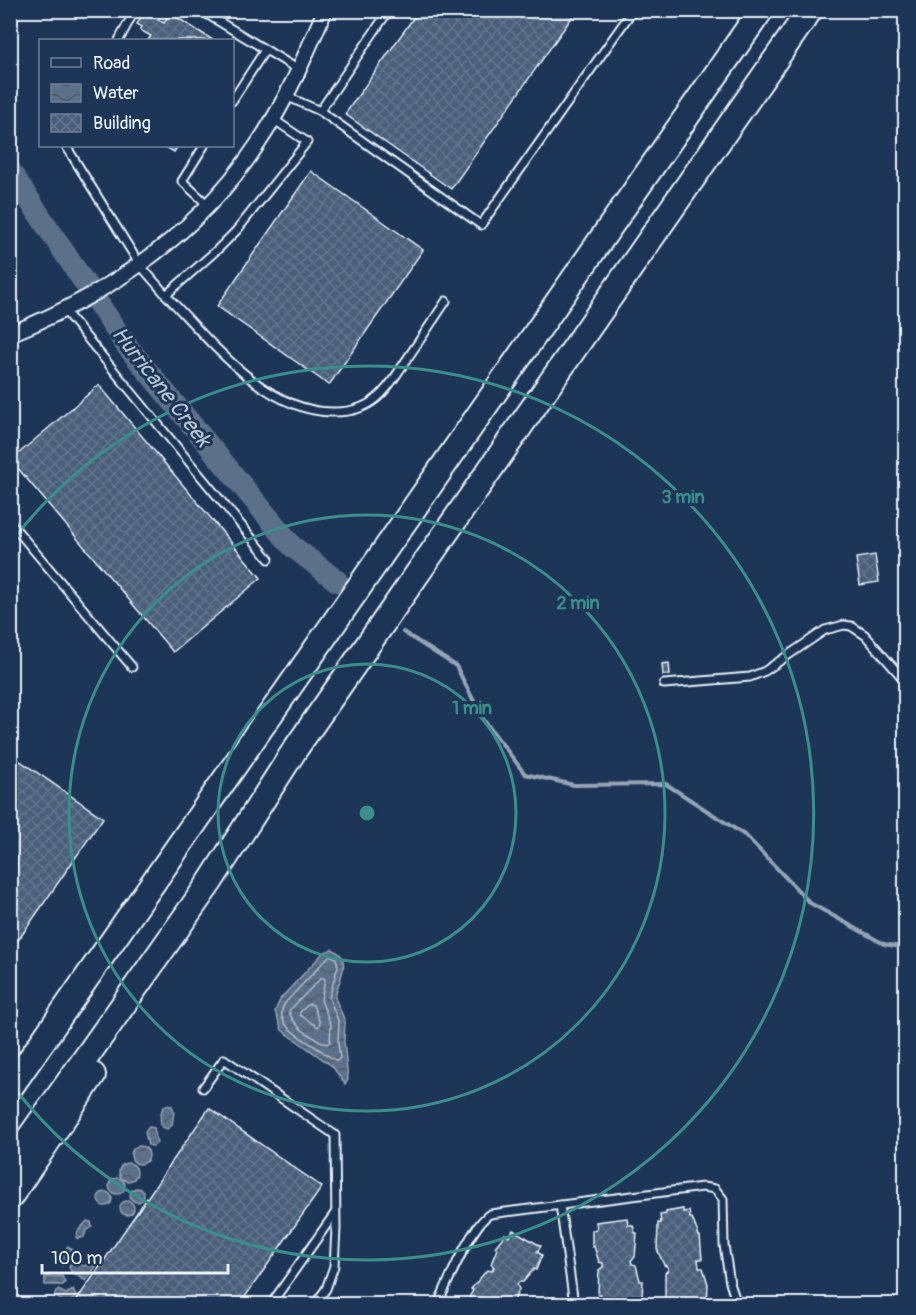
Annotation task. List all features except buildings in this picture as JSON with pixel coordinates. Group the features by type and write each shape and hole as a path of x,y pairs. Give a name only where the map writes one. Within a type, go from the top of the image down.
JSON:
{"highway":[{"path":"10,1088 761,10"},
{"path":"10,1165 210,882 296,748 810,10"},
{"path":"10,1197 153,986 210,882"}],"street":[{"path":"10,334 100,291 166,245 209,206 238,172 273,119 286,96 325,10"},
{"path":"906,48 906,68"}],"lane":[{"path":"120,39 135,10"},
{"path":"200,10 298,70"},
{"path":"320,111 390,10"},
{"path":"286,96 320,111 481,225 633,10"},
{"path":"234,98 265,50"},
{"path":"166,295 237,230 307,142 273,119"},
{"path":"67,147 140,265 166,295 222,353 256,384 293,405 317,412 343,412 364,407 383,392 446,301"},
{"path":"203,147 182,181 209,206"},
{"path":"64,310 269,559"},
{"path":"10,522 132,668"},
{"path":"664,684 750,677 765,671 825,630 844,625 851,626 865,635 906,682"},
{"path":"203,1088 224,1059 335,1136 334,1266 326,1289 315,1305"},
{"path":"438,1305 448,1280 480,1222 486,1216 560,1204 702,1187 713,1188 723,1199 724,1245 736,1305"},
{"path":"560,1204 574,1305"},
{"path":"271,1305 336,1212"}],"water":[{"path":"332,949 339,953 344,964 335,998 345,1021 344,1041 348,1080 345,1084 332,1066 282,1030 275,1011 281,998 323,953"},
{"path":"166,1105 172,1106 174,1111 172,1125 167,1129 162,1127 160,1118 162,1109"},
{"path":"149,1127 154,1128 157,1143 153,1146 148,1145 145,1132"},
{"path":"136,1146 144,1146 149,1151 147,1162 136,1164 131,1159 131,1151"},
{"path":"128,1163 134,1166 137,1172 134,1178 128,1181 122,1178 119,1172 122,1166"},
{"path":"117,1178 125,1186 117,1194 109,1186"},
{"path":"137,1188 142,1190 144,1195 142,1200 137,1202 132,1200 130,1195 132,1190"},
{"path":"105,1192 110,1194 112,1199 110,1204 105,1206 100,1204 98,1199 100,1194"},
{"path":"127,1201 132,1203 134,1208 132,1213 127,1215 122,1213 120,1208 122,1203"},
{"path":"87,1221 91,1222 92,1227 86,1231 84,1237 78,1239 76,1237 78,1231"},
{"path":"68,1246 74,1251 63,1266 57,1261"},
{"path":"91,1260 97,1265 86,1281 72,1273 69,1267 71,1263 85,1266"},
{"path":"62,1276 65,1282 63,1285 45,1285 45,1277"},
{"path":"58,1290 66,1294 73,1290 76,1296 70,1304 65,1304 55,1297"}],"waterway":[{"name":"Hurricane Creek","path":"10,171 126,345 292,546 337,581"},
{"path":"403,632 456,666 483,719 525,774 574,785 666,784 746,836 810,903 884,944 906,948"}]}
